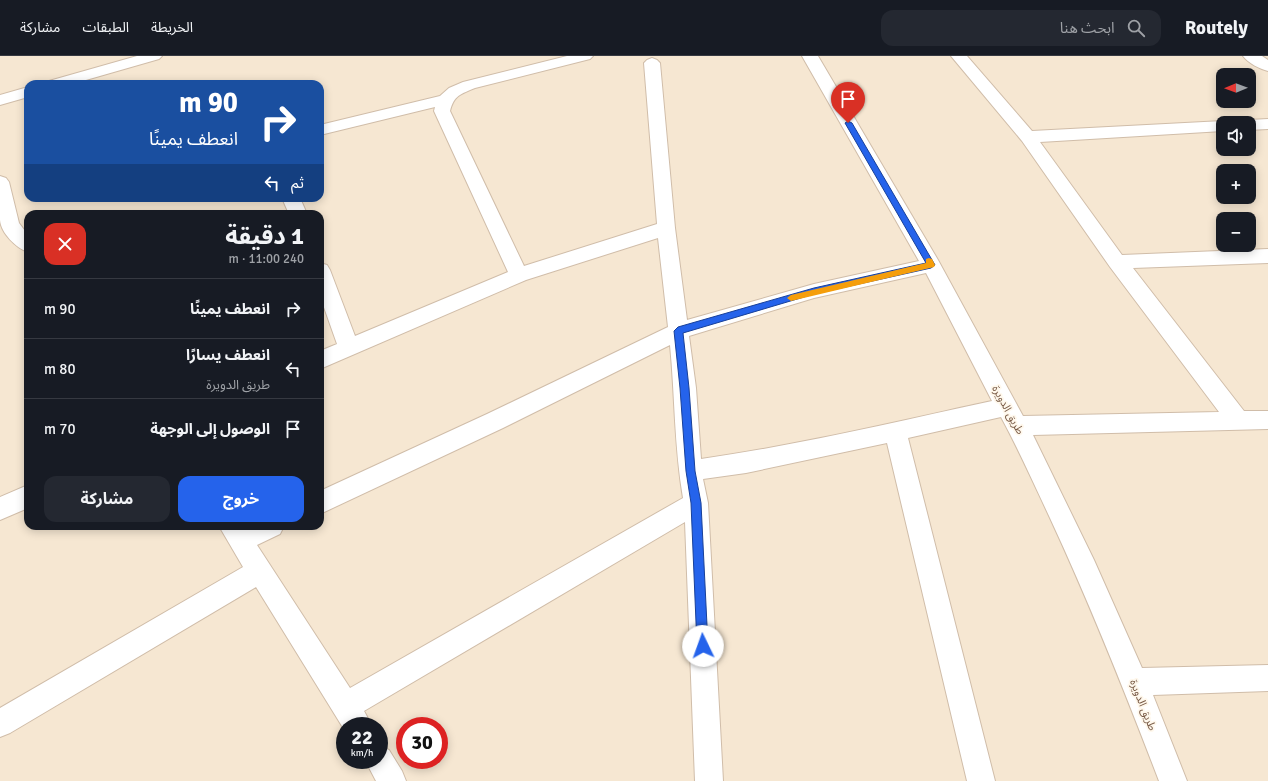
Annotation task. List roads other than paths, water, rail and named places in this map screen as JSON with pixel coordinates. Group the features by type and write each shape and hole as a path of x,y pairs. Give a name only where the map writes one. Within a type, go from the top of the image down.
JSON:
{"street":[{"path":"69,80 154,56"},
{"path":"324,129 444,100 451,93 469,85 585,56"},
{"name":"طريق الدويرة","path":"810,56 931,265 1017,426 1071,535 1134,682 1173,781"},
{"path":"959,56 1028,137 1117,262 1238,420"},
{"path":"1251,56 1268,66"},
{"path":"652,63 666,228 685,388 690,471 696,503 709,781"},
{"path":"0,100 24,93"},
{"path":"444,100 442,111 519,275"},
{"path":"1256,125 1268,124"},
{"path":"1028,137 1216,126"},
{"path":"0,182 10,224 18,237 24,242"},
{"path":"324,358 348,346 519,275 666,228"},
{"path":"1117,262 1268,256"},
{"path":"324,502 495,421 678,331 814,291 931,265"},
{"path":"324,281 348,346"},
{"path":"690,471 746,463 896,432 1006,407"},
{"path":"1017,426 1268,420"},
{"path":"896,432 981,781"},
{"path":"0,509 24,498"},
{"path":"254,530 236,534 352,716 696,503"},
{"path":"0,723 260,571"},
{"path":"1134,682 1268,678"},
{"path":"385,769 392,781"}]}
